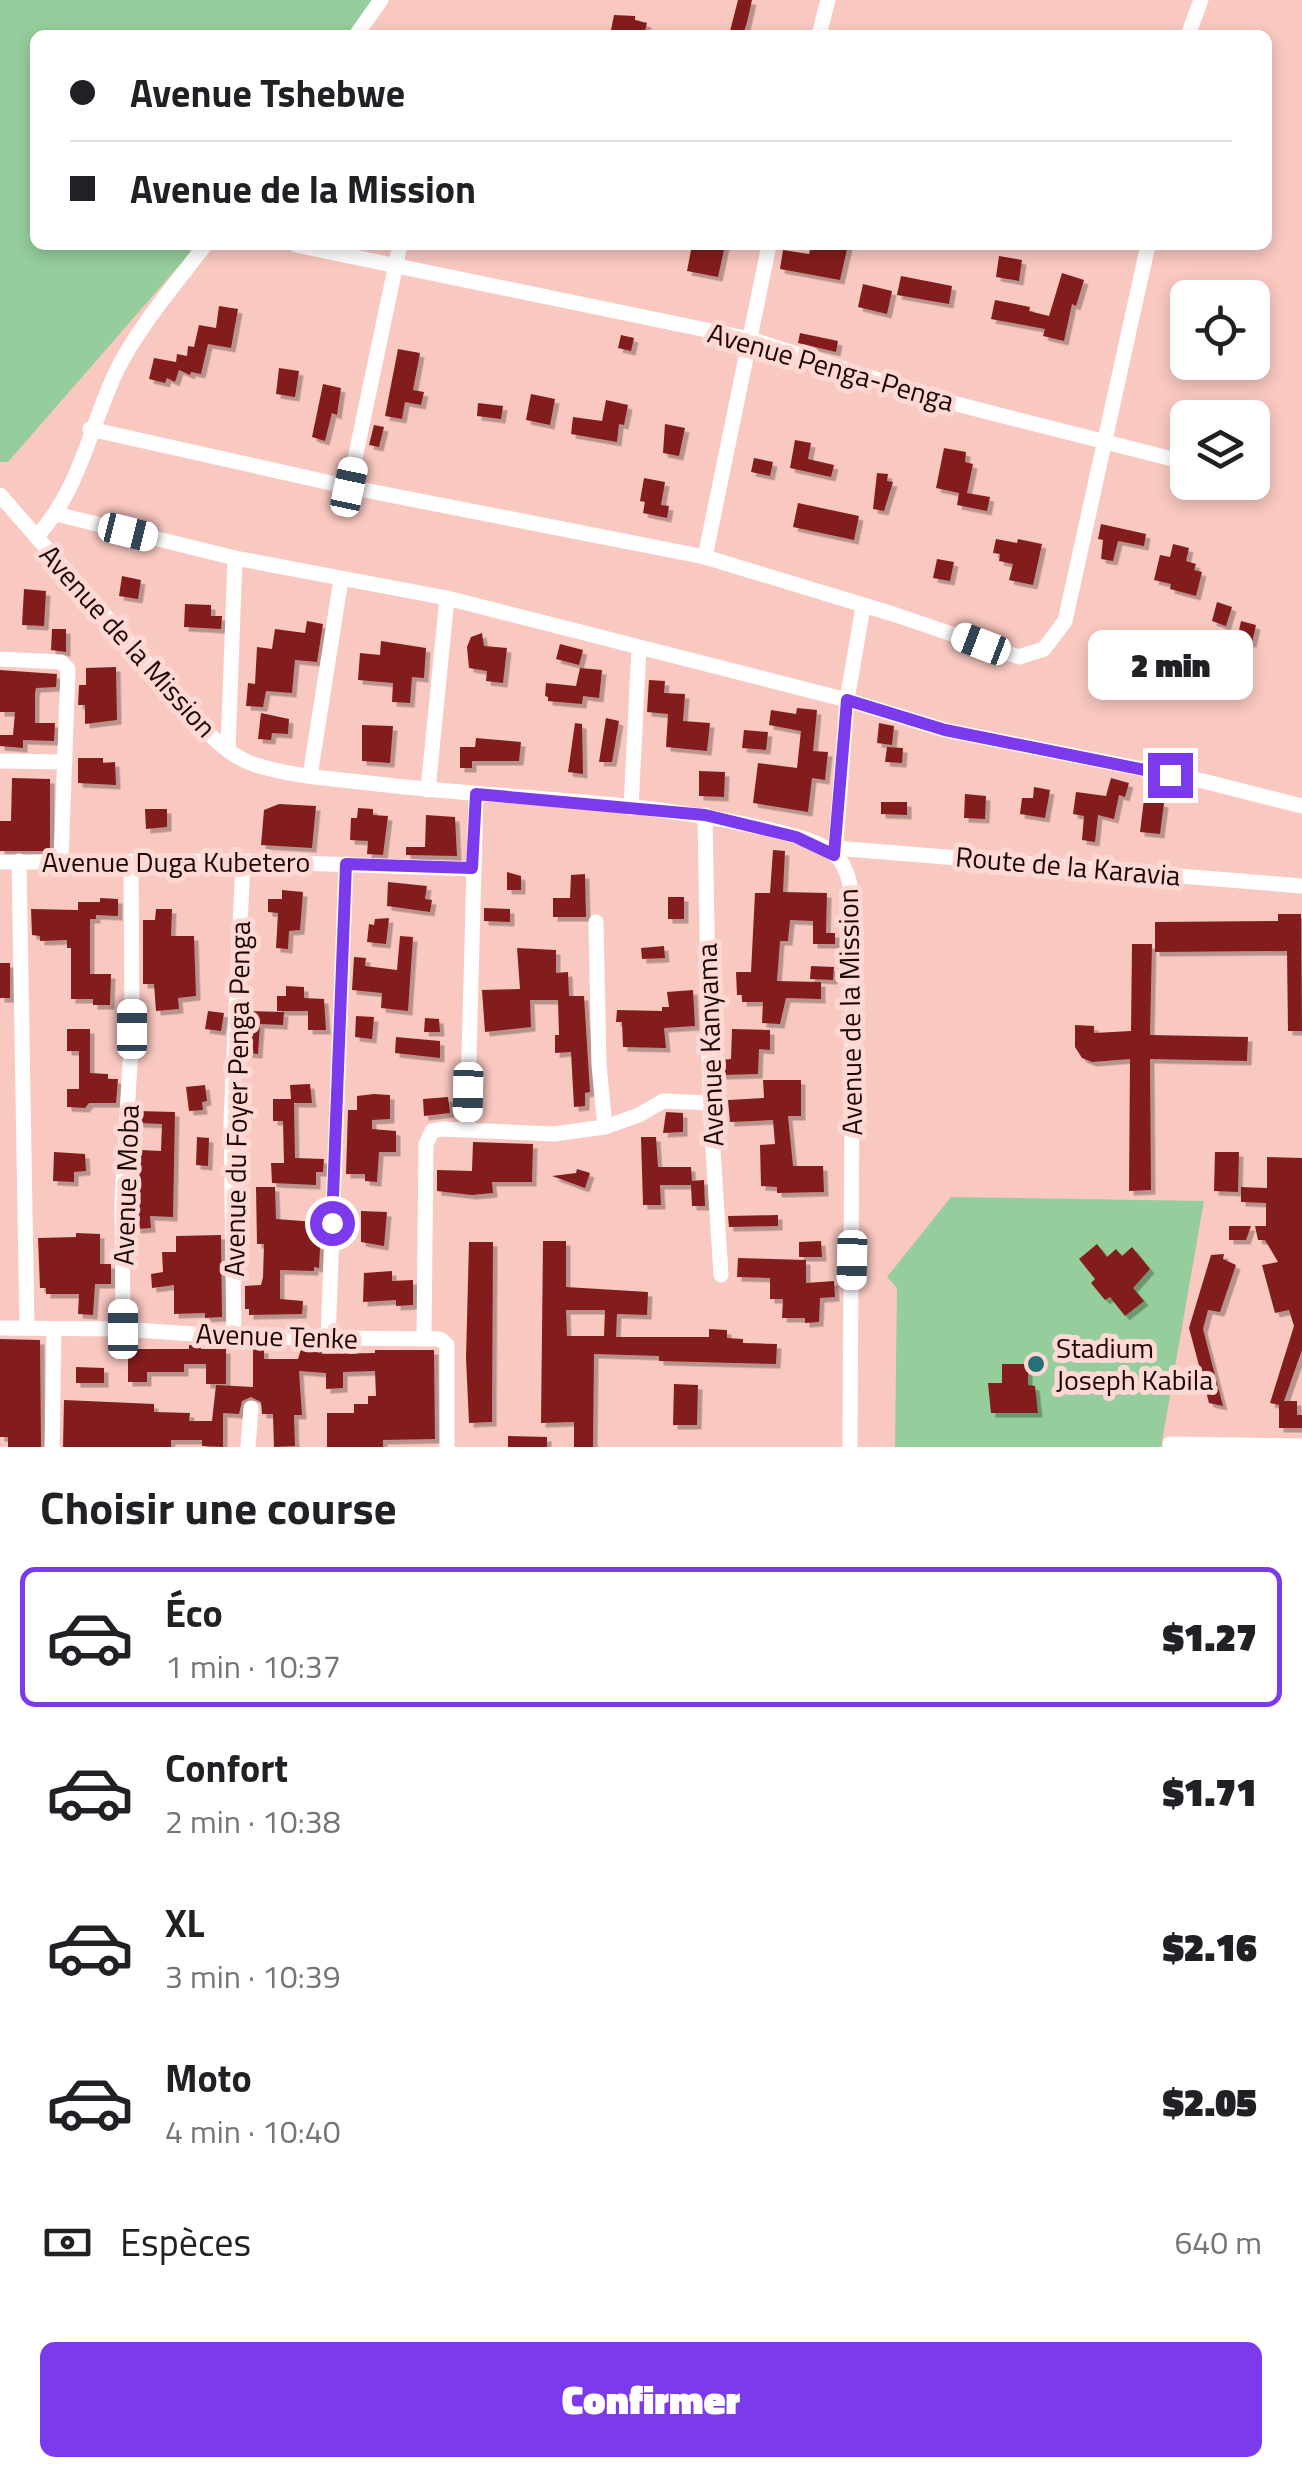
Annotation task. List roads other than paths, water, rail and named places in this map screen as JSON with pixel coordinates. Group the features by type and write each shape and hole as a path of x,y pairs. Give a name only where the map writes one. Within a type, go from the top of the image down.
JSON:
{"street":[{"path":"364,30 381,0"},
{"path":"820,30 828,0"},
{"path":"1190,30 1200,0"},
{"path":"36,537 56,514 74,479 90,429 118,368 201,250"},
{"name":"Avenue Penga-Penga","path":"318,250 750,338 941,400 1170,459"},
{"path":"349,487 399,250"},
{"path":"705,557 767,250"},
{"path":"90,429 349,487 705,557 923,623 1019,657 1044,649 1065,621 1147,250"},
{"name":"Avenue de la Mission","path":"0,495 206,731 228,750 255,765 310,776 428,790 705,815 796,837 835,852 848,877 852,904 850,1447"},
{"name":"Avenue de la Mission","path":"56,514 234,558 447,598 847,700 945,730 1204,781 1302,806"},
{"path":"228,750 234,558"},
{"path":"310,776 341,580"},
{"path":"428,790 447,598"},
{"path":"835,852 847,700 863,606"},
{"path":"631,808 640,648"},
{"path":"0,659 61,662 66,666 61,860"},
{"path":"0,760 65,762"},
{"path":"467,1129 476,794"},
{"name":"Avenue Kanyama","path":"705,815 710,1103 721,1275"},
{"name":"Route de la Karavia","path":"835,852 1302,886"},
{"path":"19,861 27,1328"},
{"name":"Avenue Moba","path":"123,1329 122,1200 132,1029 131,861"},
{"name":"Avenue Duga Kubetero","path":"0,862 244,861 472,868"},
{"name":"Avenue du Foyer Penga Penga","path":"234,1337 232,1121 244,861"},
{"path":"328,1339 346,864"},
{"path":"596,922 604,1127"},
{"path":"447,1447 446,1342 430,1339 426,1144 430,1134 436,1129 467,1129 554,1134 604,1127 633,1118 663,1101 710,1103"},
{"name":"Avenue Tenke","path":"0,1328 123,1329 234,1337 430,1339"},
{"path":"52,1447 54,1329"},
{"path":"248,1447 252,1408"},
{"path":"1170,1444 1302,1446"}],"place":[{"name":"Stadium Joseph Kabila","path":"1036,1364"}]}
